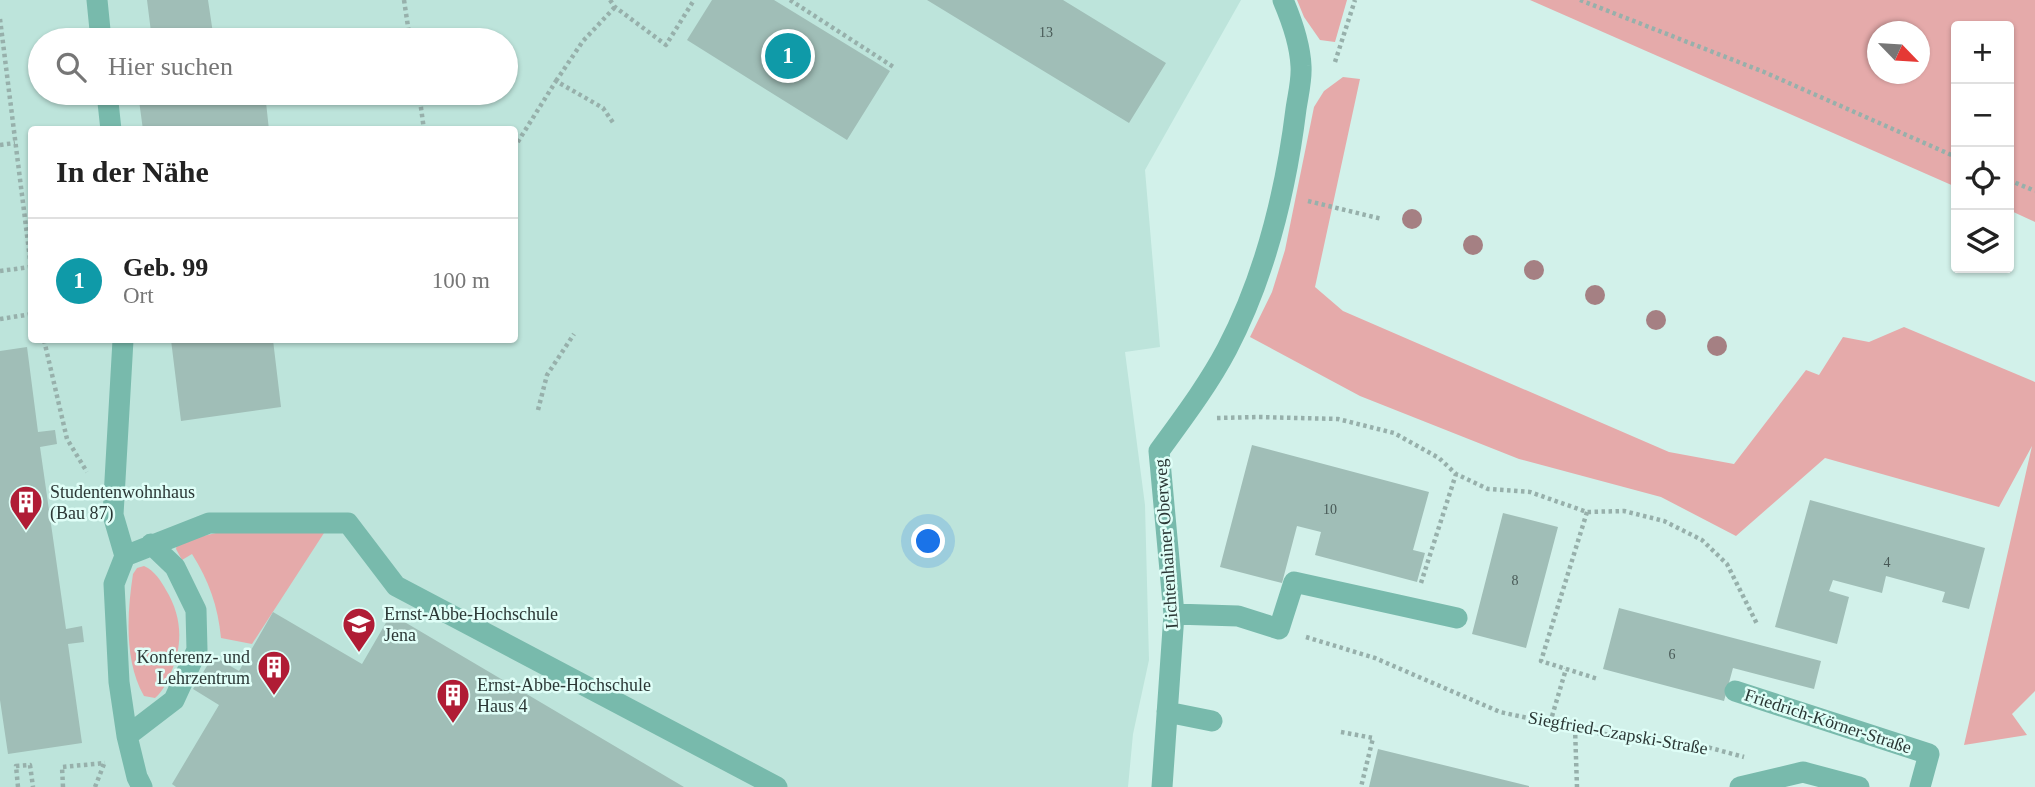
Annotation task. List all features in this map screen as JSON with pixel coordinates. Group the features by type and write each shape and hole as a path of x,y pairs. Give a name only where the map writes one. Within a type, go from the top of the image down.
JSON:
{"street":[{"path":"97,0 100,28"},
{"name":"Lichtenhainer Oberweg","path":"1161,787 1174,614 1159,451 1227,348 1252,290 1273,227 1293,132 1301,68 1293,21 1283,0"},
{"path":"108,105 111,126"},
{"path":"123,343 113,515 125,556 114,584 119,682 127,736 142,787"},
{"path":"125,556 209,523 348,523 396,586 777,787"},
{"path":"127,736 174,700 197,650 196,610 175,567 151,544"},
{"path":"1174,614 1238,616 1279,629 1294,582 1457,618"},
{"name":"Friedrich-Körner-Straße","path":"1735,691 1929,754 1920,787"},
{"path":"1167,712 1212,721"},
{"path":"1740,787 1803,772 1859,787"}],"path":[{"path":"404,0 408,28"},
{"path":"610,0 615,7 666,45 694,0"},
{"path":"790,0 895,68"},
{"path":"1335,62 1355,0"},
{"path":"1580,0 1763,72 1951,155"},
{"path":"518,142 583,41 615,7"},
{"path":"0,19 28,250"},
{"path":"556,81 603,108 614,124"},
{"path":"420,105 423,126"},
{"path":"0,145 15,143"},
{"path":"2014,182 2035,191"},
{"path":"1297,198 1382,219"},
{"path":"0,271 28,267"},
{"path":"0,319 28,315"},
{"path":"538,410 547,375 574,334"},
{"path":"45,343 67,439 113,515"},
{"path":"1181,420 1258,417 1338,419 1394,433 1439,458 1456,474 1488,489 1530,492 1587,512 1625,511 1664,521 1702,540 1727,564 1757,624"},
{"path":"1413,608 1456,474"},
{"path":"1587,512 1541,661 1598,679"},
{"name":"Siegfried-Czapski-Straße","path":"1279,629 1375,658 1500,712 1575,729 1707,747 1755,760"},
{"path":"1550,723 1566,668"},
{"path":"1575,729 1577,787"},
{"path":"1341,732 1373,738 1361,787"},
{"path":"63,787 62,767 105,763"},
{"path":"18,787 16,766 30,765 33,787"}],"shaded area":[{"path":"0,0 1241,0 1145,170 1160,347 1125,352 1145,505 1149,660 1133,734 1128,787 0,787"},
{"path":"1297,0 1347,0 1335,42 1320,40 1304,17"},
{"path":"1530,0 2035,0 2035,222 2014,212 2014,21 1951,21 1951,185"},
{"path":"1343,77 1360,79 1315,287 1343,311 1669,452 1734,464 1806,370 1819,375 1843,337 1869,342 1904,327 2035,382 2035,691 2012,714 2027,735 1964,745 2032,446 1999,507 1825,458 1736,536 1661,497 1519,459 1360,396 1250,337 1272,292 1285,250 1314,107 1324,91"},
{"path":"229,530 324,533 252,644 221,638 215,604 203,574 192,554 182,560 176,549 177,544 190,539"},
{"path":"144,566 160,580 172,601 179,632 174,664 165,685 155,698 144,696 130,652 129,605 133,574 137,568"}],"building":[{"path":"147,0 208,0 212,28 150,28"},
{"path":"712,0 774,0 890,71 847,140 687,40"},
{"path":"927,0 1063,0 1166,63 1129,123"},
{"path":"140,105 266,105 269,126 142,126"},
{"path":"171,343 273,343 281,407 181,421"},
{"name":"Studentenwohnhaus (Bau 87)","path":"27,347 38,432 55,430 57,444 40,447 66,629 82,626 84,642 68,644 82,743 8,754 0,700 0,351"},
{"path":"1252,445 1429,492 1413,550 1425,553 1417,582 1315,555 1321,532 1297,526 1282,583 1220,567"},
{"path":"1810,500 1985,548 1969,609 1942,602 1945,592 1886,576 1882,593 1833,580 1829,591 1849,597 1837,644 1775,627"},
{"path":"1503,513 1558,527 1526,648 1472,634"},
{"path":"1619,608 1821,661 1814,689 1733,668 1724,701 1603,669"},
{"name":"Ernst-Abbe-Hochschule Haus 4","path":"273,612 362,664 391,614 684,787 176,787 172,784 219,705 193,689 213,656 239,671"},
{"path":"1378,749 1529,786 1529,787 1369,787"}],"place":[{"name":"Geb. 99","path":"788,56"},
{"name":"Studentenwohnhaus (Bau 87)","path":"26,532"},
{"name":"Ernst-Abbe-Hochschule Jena","path":"359,654"},
{"name":"Konferenz- und Lehrzentrum","path":"274,697"},
{"name":"Ernst-Abbe-Hochschule Haus 4","path":"453,725"}]}
